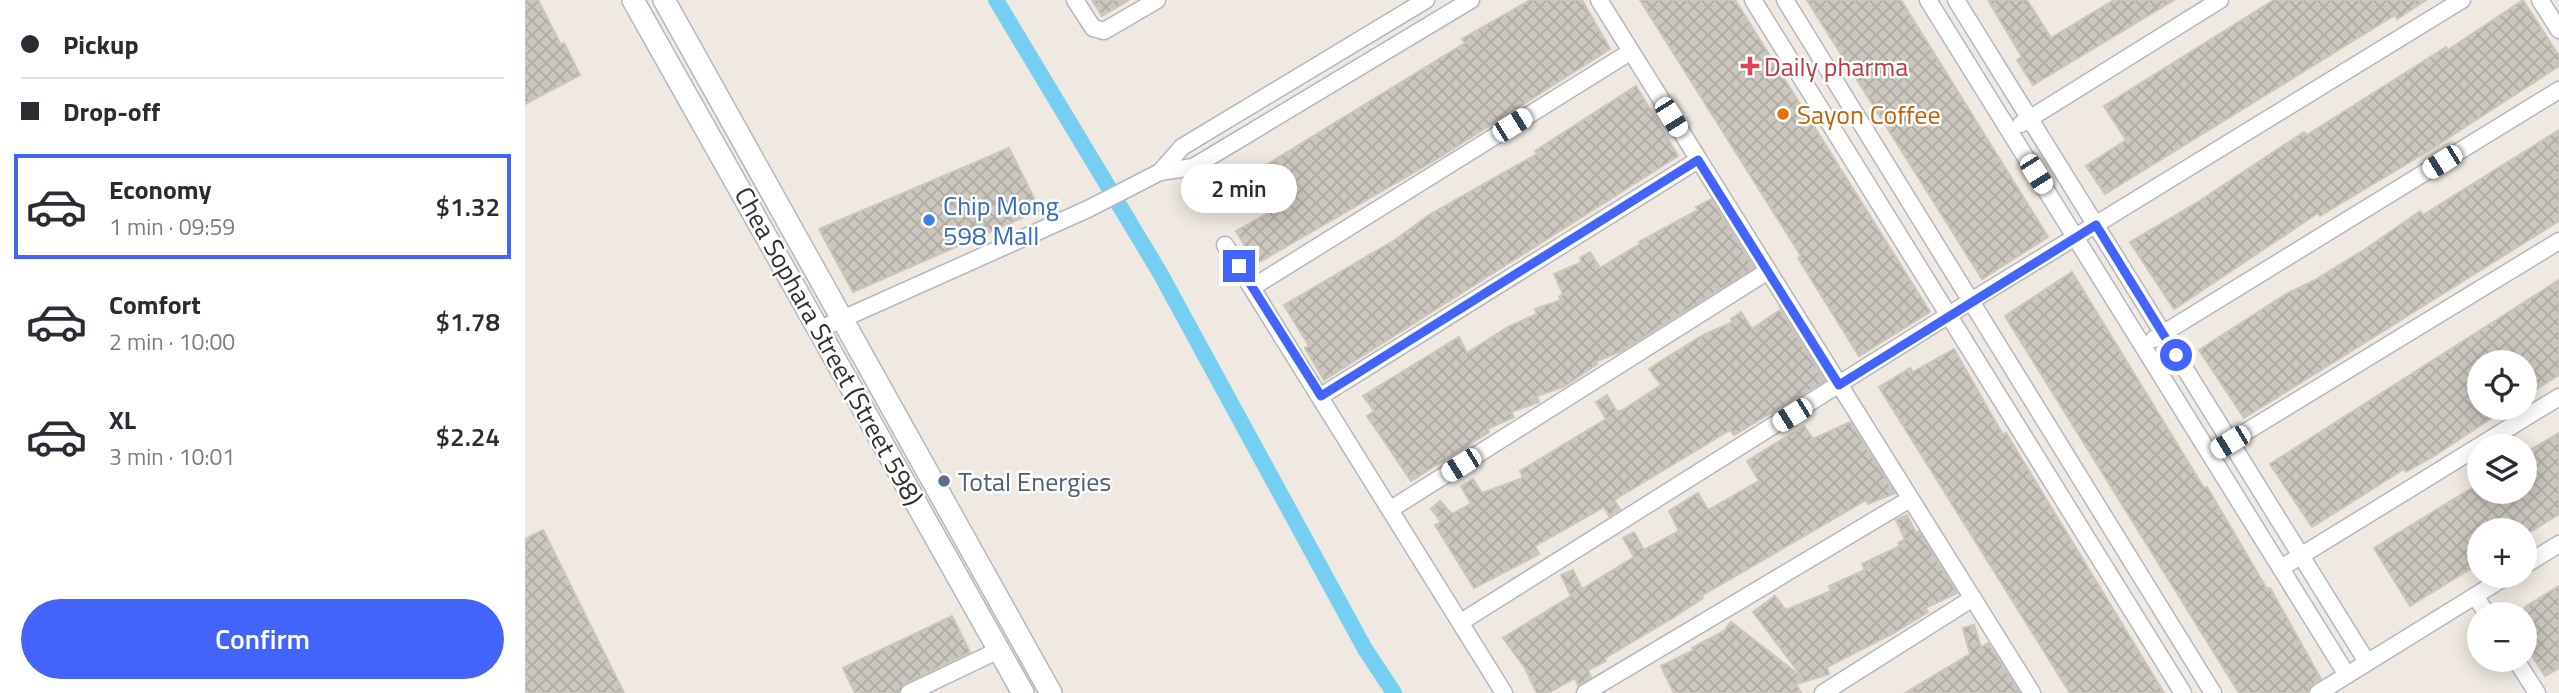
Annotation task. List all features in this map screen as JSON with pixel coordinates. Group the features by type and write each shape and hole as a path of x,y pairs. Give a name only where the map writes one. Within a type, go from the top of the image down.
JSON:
{"main road":[{"name":"Chea Sophara Street (Street 598)","path":"633,0 1023,693"},
{"name":"Chea Sophara Street (Street 598)","path":"664,0 1051,693"}],"street":[{"path":"1075,0 1093,28 1104,31 1157,0"},
{"path":"820,329 1137,185 1160,172 1182,146 1426,0"},
{"path":"1160,172 1193,167 1471,0"},
{"path":"1599,0 2032,693"},
{"path":"1753,0 2183,693"},
{"path":"1785,0 2213,693"},
{"path":"1928,0 2347,675"},
{"path":"1956,0 2367,662"},
{"path":"2010,131 2220,0"},
{"path":"1461,622 1948,315 2462,0"},
{"path":"2540,0 2559,30"},
{"path":"1253,287 1630,52"},
{"path":"1331,57 1343,77"},
{"path":"1804,83 1827,69"},
{"path":"2143,346 2559,90"},
{"path":"1234,115 1247,135"},
{"path":"1321,396 1698,160"},
{"path":"1899,236 1922,222"},
{"path":"2210,454 2559,241"},
{"path":"1225,245 1504,693"},
{"path":"1391,509 1768,271"},
{"path":"1992,386 2015,373"},
{"path":"2281,568 2559,397"},
{"path":"1585,693 1910,499"},
{"path":"2080,527 2102,513"},
{"path":"2537,558 2559,544"},
{"path":"2318,693 2488,588"},
{"path":"2475,596 2479,602"},
{"path":"1823,693 1973,598"},
{"path":"909,693 999,650"},
{"path":"2170,673 2192,658"},
{"path":"2524,672 2537,693"}],"building":[{"path":"525,0 538,0 580,75 525,104"},
{"path":"1092,0 1129,0 1102,16"},
{"path":"1530,0 1582,0 1610,49 1432,162 1256,264 1236,231 1272,211 1250,175 1465,43 1462,39"},
{"path":"1640,0 1735,0 1930,312 1859,356 1798,258 1801,256"},
{"path":"1807,0 1901,0 2048,237 1982,279"},
{"path":"1988,0 2027,0 2051,38 2114,0 2174,0 2033,85 2017,60 2022,57"},
{"path":"2274,0 2426,0 2397,19 2395,15 2105,194 2086,166 2126,140 2104,106"},
{"path":"2523,0 2559,56 2559,66 2428,151 2320,216 2318,213 2174,309 2130,242 2198,202 2304,132 2307,135 2446,47 2448,50"},
{"path":"1636,86 1678,156 1324,380 1305,348 1309,346 1284,305 1395,240 1429,215 1537,154 1535,151"},
{"path":"2559,130 2559,221 2244,418 2199,350 2286,294 2315,280 2367,248 2420,211 2423,215"},
{"name":"Chip Mong 598 Mall","path":"1009,148 1040,210 853,292 819,229"},
{"path":"1711,199 1754,268 1621,351 1595,362 1597,364 1565,386 1537,396 1539,402 1511,412 1514,417 1487,429 1489,432 1411,481 1367,416 1374,411 1363,396 1459,337 1467,353 1508,327 1537,314 1535,309 1561,300 1559,297 1563,294 1554,274 1582,262 1580,258 1590,252 1600,268 1640,244 1639,242 1698,210 1696,207"},
{"path":"2072,272 2204,488 2207,487 2267,589 2270,588 2321,679 2312,685 2308,693 2239,693 2005,316"},
{"path":"2559,280 2559,375 2537,389 2537,350 2467,350 2467,420 2489,420 2434,456 2406,472 2404,469 2312,527 2270,464"},
{"path":"1780,310 1825,381 1734,435 1730,430 1614,500 1620,509 1609,516 1604,507 1535,546 1539,554 1474,588 1435,525 1441,522 1431,509 1440,501 1452,514 1471,504 1461,486 1473,479 1482,493 1523,478 1520,471 1606,419 1596,402 1607,395 1617,412 1623,410 1661,385 1649,369 1661,361 1705,334 1733,322 1731,319 1741,312 1752,329"},
{"path":"1954,349 2003,435 2006,433 2164,693 2070,693 1879,387 1910,368 1913,372"},
{"path":"1850,422 1895,493 1868,504 1866,500 1701,596 1703,598 1588,670 1591,677 1578,685 1575,678 1548,693 1537,693 1525,668 1503,638 1571,596 1561,575 1573,570 1582,589 1634,557 1623,538 1634,532 1644,550 1679,531 1669,511 1698,493 1708,510 1759,481 1747,461 1804,426 1813,439"},
{"path":"2559,433 2559,514 2537,528 2537,518 2467,518 2467,571 2410,606 2374,548 2467,491 2467,504 2537,504 2537,446"},
{"path":"1907,515 1916,533 1919,531 1957,593 1925,608 1928,612 1892,634 1827,667 1829,674 1796,684 1801,693 1674,693 1661,666 1694,650 1692,648 1724,631 1731,622 1803,678 1753,612 1775,596 1786,610 1831,591 1829,586 1865,570 1862,564 1900,546 1898,543 1905,539 1896,520"},
{"path":"543,530 624,693 525,693 525,539"},
{"path":"2559,586 2559,668 2545,676 2537,664 2537,602 2533,602"},
{"path":"952,616 970,652 904,684 899,693 855,693 843,668"},
{"path":"1974,625 1981,647 1988,643 2020,693 1905,693 1970,654 1963,628"}],"waterway":[{"path":"996,0 1160,273 1365,649 1394,693"}],"place":[{"name":"Daily pharma","path":"1750,66"},
{"name":"Sayon Coffee","path":"1783,114"},
{"name":"Chip Mong 598 Mall","path":"929,220"},
{"name":"Total Energies","path":"944,481"}],"route":[{"path":"1239,266 1321,396 1698,160 1839,385 2096,225 2176,355"}]}
